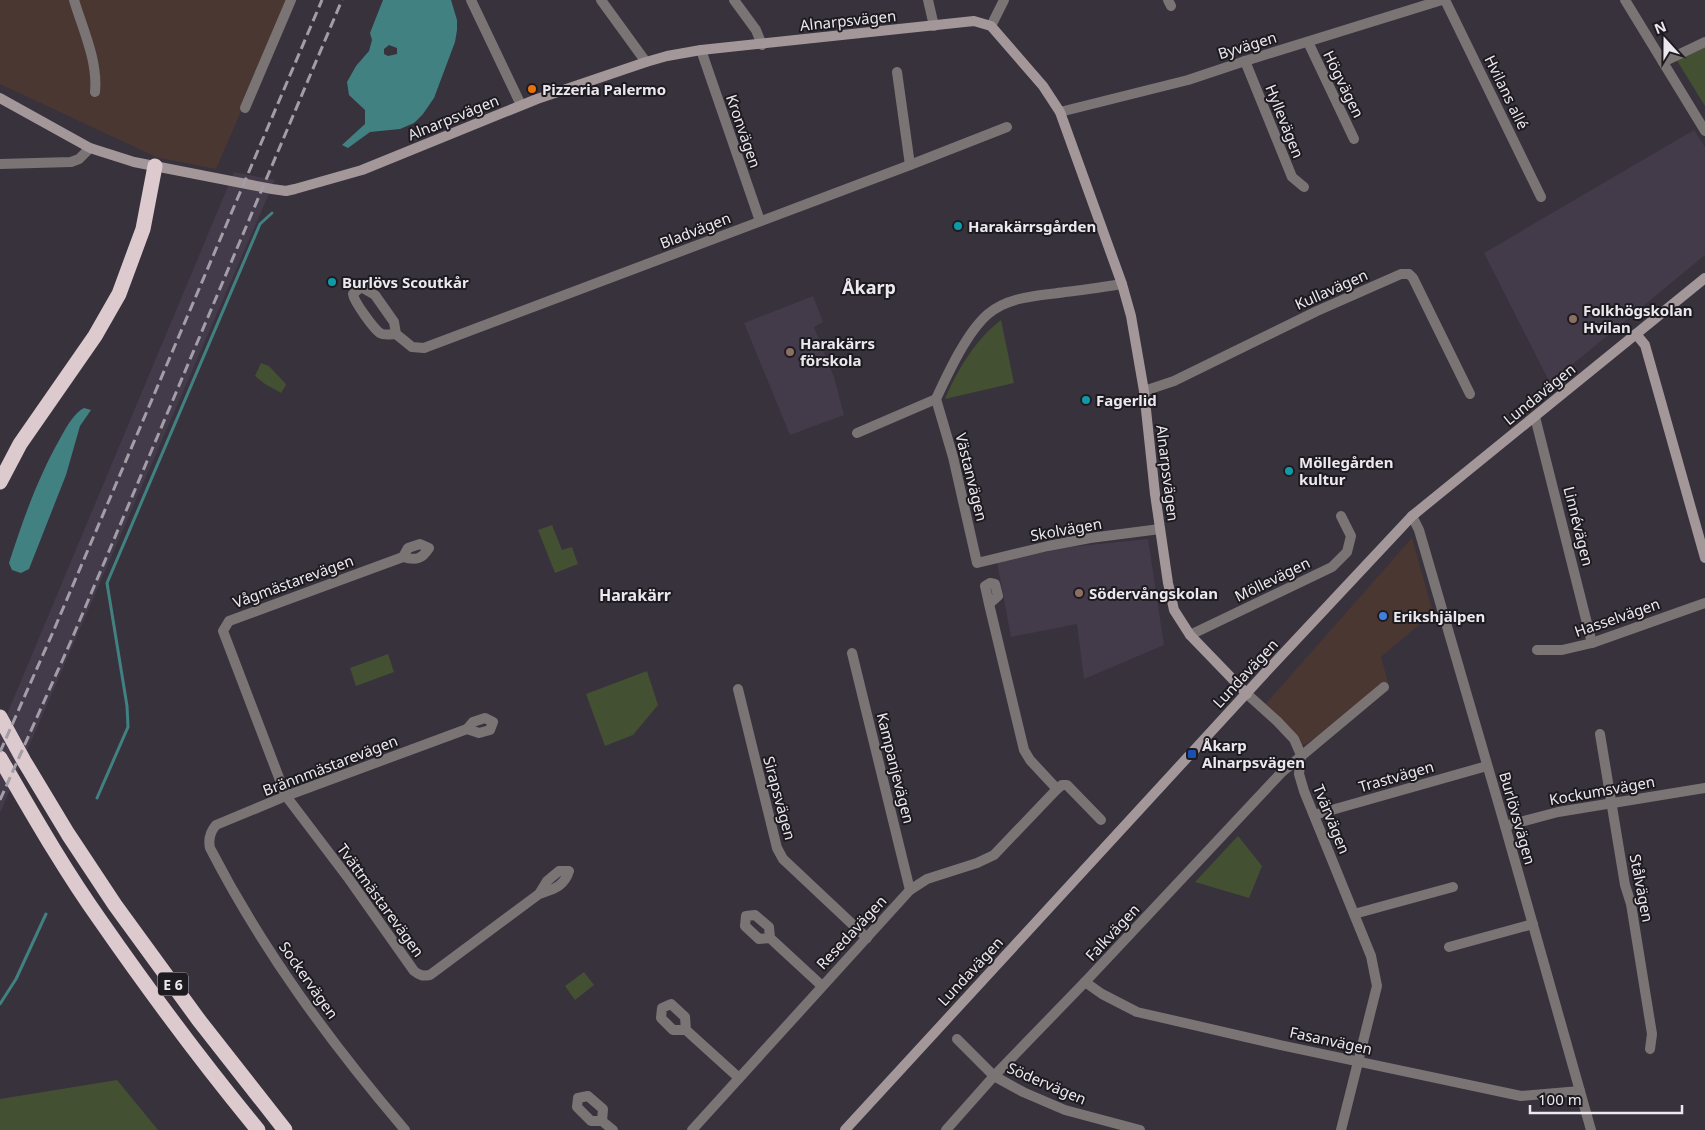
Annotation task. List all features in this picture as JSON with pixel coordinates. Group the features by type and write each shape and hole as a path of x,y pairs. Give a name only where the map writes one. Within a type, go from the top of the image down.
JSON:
{"highway":[{"path":"0,482 20,444 96,336 119,294 143,229 155,166"},
{"name":"E 6","path":"0,717 68,834 115,905 198,1018 285,1130"},
{"name":"E 6","path":"0,758 58,857 99,920 218,1082 258,1130"}],"street":[{"path":"74,0 94,65 96,79 94,92"},
{"path":"245,108 291,0"},
{"path":"471,0 521,106"},
{"path":"601,0 646,62"},
{"path":"734,0 756,30 762,45"},
{"path":"928,0 934,26"},
{"path":"991,26 1004,0"},
{"name":"Byvägen","path":"1060,112 1188,80 1428,2 1444,0"},
{"name":"Hvilans allé","path":"1444,0 1541,197"},
{"path":"1625,0 1705,130"},
{"name":"Alnarpsvägen","path":"0,98 90,148 134,162 272,189 286,190 362,170 521,106 667,56 701,50 974,21 991,26 1046,90 1060,112 1122,284 1131,316 1144,391 1160,530 1174,610 1190,635 1247,694"},
{"name":"Högvägen","path":"1308,42 1354,139"},
{"path":"1663,62 1705,42"},
{"name":"Kronvägen","path":"701,50 760,221"},
{"name":"Hyllevägen","path":"1245,61 1292,177 1304,186"},
{"path":"897,72 910,165"},
{"name":"Bladvägen","path":"396,334 380,333 354,301 352,294 361,287 375,295 394,322 396,334 412,347 424,348 1007,127"},
{"path":"0,164 71,162 79,159 90,148"},
{"name":"Kullavägen","path":"1144,391 1174,381 1317,311 1401,274 1409,274 1413,278 1470,394"},
{"name":"Lundavägen","path":"845,1130 1412,516 1705,278"},
{"path":"857,433 936,399 949,372 971,335 980,322 997,307 1025,298 1122,284"},
{"path":"1636,334 1645,345 1705,558"},
{"name":"Västanvägen","path":"936,399 953,457 977,563"},
{"name":"Linnévägen","path":"1535,416 1592,643"},
{"name":"Möllevägen","path":"1190,635 1332,567 1347,552 1352,536 1342,516"},
{"name":"Burlövsvägen","path":"1412,516 1419,530 1505,826 1590,1130"},
{"name":"Skolvägen","path":"977,563 1090,538 1160,530"},
{"name":"Vågmästarevägen","path":"286,796 223,631 229,621 403,556"},
{"name":"Hasselvägen","path":"1537,650 1562,650 1592,643 1705,603"},
{"path":"989,604 1024,750 1030,760 1057,788 1067,785 1101,820"},
{"name":"Kampanjevägen","path":"852,653 910,890"},
{"name":"Falkvägen","path":"946,1130 994,1076 1281,773 1384,686"},
{"name":"Sirapsvägen","path":"738,689 777,848 783,859 867,938"},
{"name":"Tvärvägen","path":"1247,694 1294,739 1300,755 1299,774 1304,791 1371,956 1377,986 1341,1130"},
{"name":"Brännmästarevägen","path":"209,836 216,825 286,796 467,729"},
{"name":"Stålvägen","path":"1600,734 1624,885 1632,904 1652,1034 1650,1049"},
{"name":"Trastvägen","path":"1314,815 1487,766"},
{"name":"Resedavägen","path":"692,1130 910,890 927,879 977,863 994,855 1057,788"},
{"name":"Kockumsvägen","path":"1505,826 1558,812 1705,789"},
{"name":"Tvättmästarevägen","path":"286,796 349,879 414,971 423,976 430,975 539,894"},
{"name":"Sockervägen","path":"209,836 210,848 236,898 277,963 306,1006 358,1074 406,1130"},
{"path":"1354,914 1453,887"},
{"path":"1449,947 1533,924"},
{"path":"770,938 822,986"},
{"name":"Fasanvägen","path":"1085,982 1102,994 1137,1012 1359,1062 1521,1096 1580,1091"},
{"path":"686,1030 739,1078"},
{"name":"Södervägen","path":"957,1040 994,1076 1023,1092 1065,1110 1140,1130"},
{"path":"602,1121 613,1130"}],"shaded area":[{"path":"0,0 289,0 216,169 156,157 0,84"},
{"path":"383,0 451,0 457,20 455,42 434,98 423,114 414,123 400,129 370,132 348,148 342,145 365,124 365,110 349,95 347,82 356,66 369,51 372,40 370,33","holes":["389,45 397,48 397,54 388,56 384,54 384,49"]},
{"path":"1705,46 1705,106 1676,59"},
{"name":"Folkhögskolan Hvilan","path":"1694,130 1705,147 1705,255 1550,383 1484,253"},
{"path":"234,172 275,180 0,813 0,731"},
{"name":"Harakärrs förskola","path":"813,296 823,322 814,327 834,377 844,415 790,435 744,323"},
{"path":"1001,320 1014,383 945,399 955,377 975,346"},
{"path":"261,363 269,366 285,383 286,385 281,393 255,376"},
{"path":"84,408 91,410 80,426 66,475 29,569 21,573 12,570 9,563 39,482 66,428 74,416"},
{"path":"552,525 562,550 572,547 578,564 555,573 538,530"},
{"path":"1412,538 1433,613 1381,657 1388,682 1331,730 1301,746 1263,707"},
{"name":"Södervångskolan","path":"1148,539 1164,645 1084,679 1077,624 1011,637 997,562 1070,547"},
{"path":"388,654 394,672 356,686 350,668"},
{"path":"647,671 658,705 633,735 605,746 586,694"},
{"path":"1238,836 1262,866 1249,898 1195,882"},
{"path":"584,972 594,985 575,1000 565,986"},
{"path":"117,1080 158,1130 0,1130 0,1099"}],"waterway":[{"path":"97,798 128,727 127,706 107,583 260,224 272,213"},
{"path":"0,1004 16,979 46,914"}],"railway":[{"path":"0,752 322,0"},
{"path":"0,800 71,641 342,0"}],"place":[{"name":"Pizzeria Palermo","path":"532,89"},
{"name":"Harakärrsgården","path":"958,226"},
{"name":"Burlövs Scoutkår","path":"332,282"},
{"name":"Folkhögskolan Hvilan","path":"1573,319"},
{"name":"Harakärrs förskola","path":"790,352"},
{"name":"Fagerlid","path":"1086,400"},
{"name":"Möllegården kultur","path":"1289,471"},
{"name":"Södervångskolan","path":"1079,593"},
{"name":"Erikshjälpen","path":"1383,616"},
{"name":"Åkarp Alnarpsvägen","path":"1192,754"}],"district":[{"name":"Åkarp","path":"869,287"},
{"name":"Harakärr","path":"635,595"}]}
